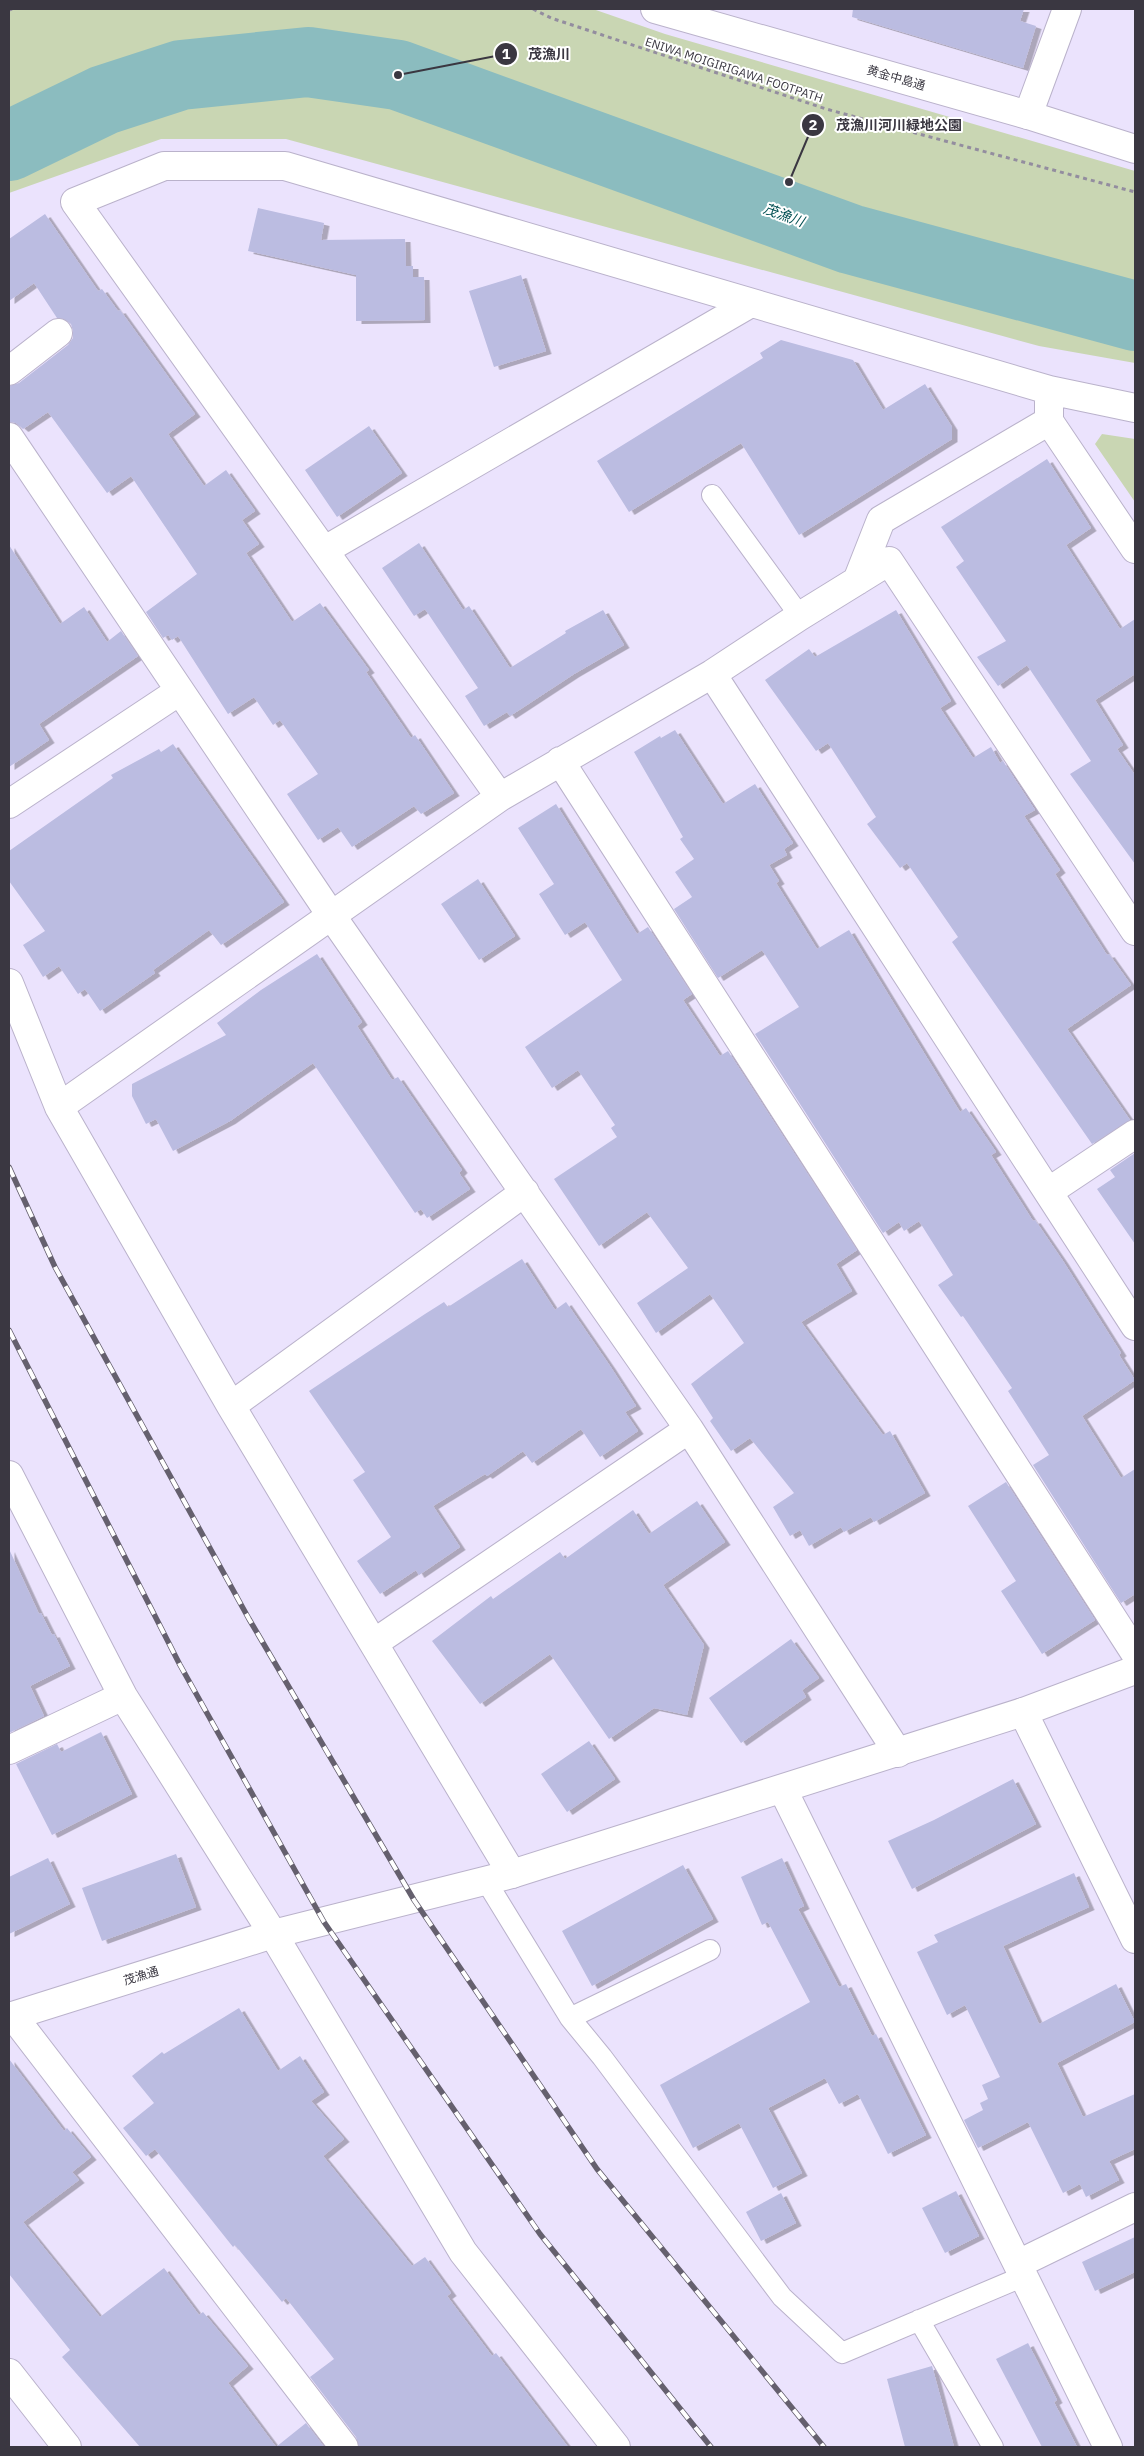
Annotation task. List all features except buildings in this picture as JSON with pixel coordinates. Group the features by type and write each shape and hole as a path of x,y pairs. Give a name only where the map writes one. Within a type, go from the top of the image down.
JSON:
{"street":[{"name":"黄金中島通","path":"655,9 1028,115 1135,148"},
{"path":"1028,115 1067,9"},
{"path":"500,797 75,202 164,166 284,166 1050,390 1135,408"},
{"path":"325,550 751,303"},
{"path":"9,371 58,333"},
{"path":"1050,390 1049,421 1135,549"},
{"path":"857,581 881,520 1049,421"},
{"path":"9,437 178,692 689,1429 898,1752"},
{"path":"59,1107 500,797 712,674 800,616 889,561 1135,931"},
{"path":"712,674 1135,1326"},
{"path":"9,804 178,692"},
{"path":"560,761 1135,1653"},
{"path":"9,983 59,1107 231,1406 512,1874"},
{"path":"1048,1192 1135,1134"},
{"path":"231,1406 525,1192"},
{"path":"374,1644 689,1429"},
{"path":"10,1481 123,1696 272,1934 463,2252 616,2447"},
{"name":"茂漁通","path":"11,2016 272,1934 512,1874 783,1790 1023,1712 1135,1670"},
{"path":"9,1750 123,1696"},
{"path":"1023,1712 1135,1939"},
{"path":"783,1790 1108,2447"},
{"path":"11,2016 344,2447"},
{"path":"1021,2270 1135,2207"},
{"path":"9,2373 67,2447"}],"lane":[{"path":"712,495 800,616"},
{"path":"486,1880 570,2018 602,2057 782,2296 842,2353 919,2320 1021,2270"},
{"path":"570,2018 710,1950"},
{"path":"919,2320 993,2447"}],"path":[{"name":"ENIWA MOIGIRIGAWA FOOTPATH","path":"533,9 551,18 826,109 1135,192"}],"green space":[{"path":"593,9 665,34 1135,171 1135,363 1039,346 286,139 161,139 9,193 9,10"},
{"path":"1102,434 1135,439 1135,502 1095,444"}],"waterway":[{"name":"茂漁川","path":"9,146 104,100 181,75 308,62 398,75 850,239 1135,316"}],"railway":[{"path":"9,1167 55,1267 249,1619 414,1900 597,2169 824,2447"},
{"path":"9,1330 180,1665 324,1922 540,2234 711,2447"}],"place":[{"name":"茂漁川","path":"398,75"},
{"name":"茂漁川河川緑地公園","path":"789,182"}]}
